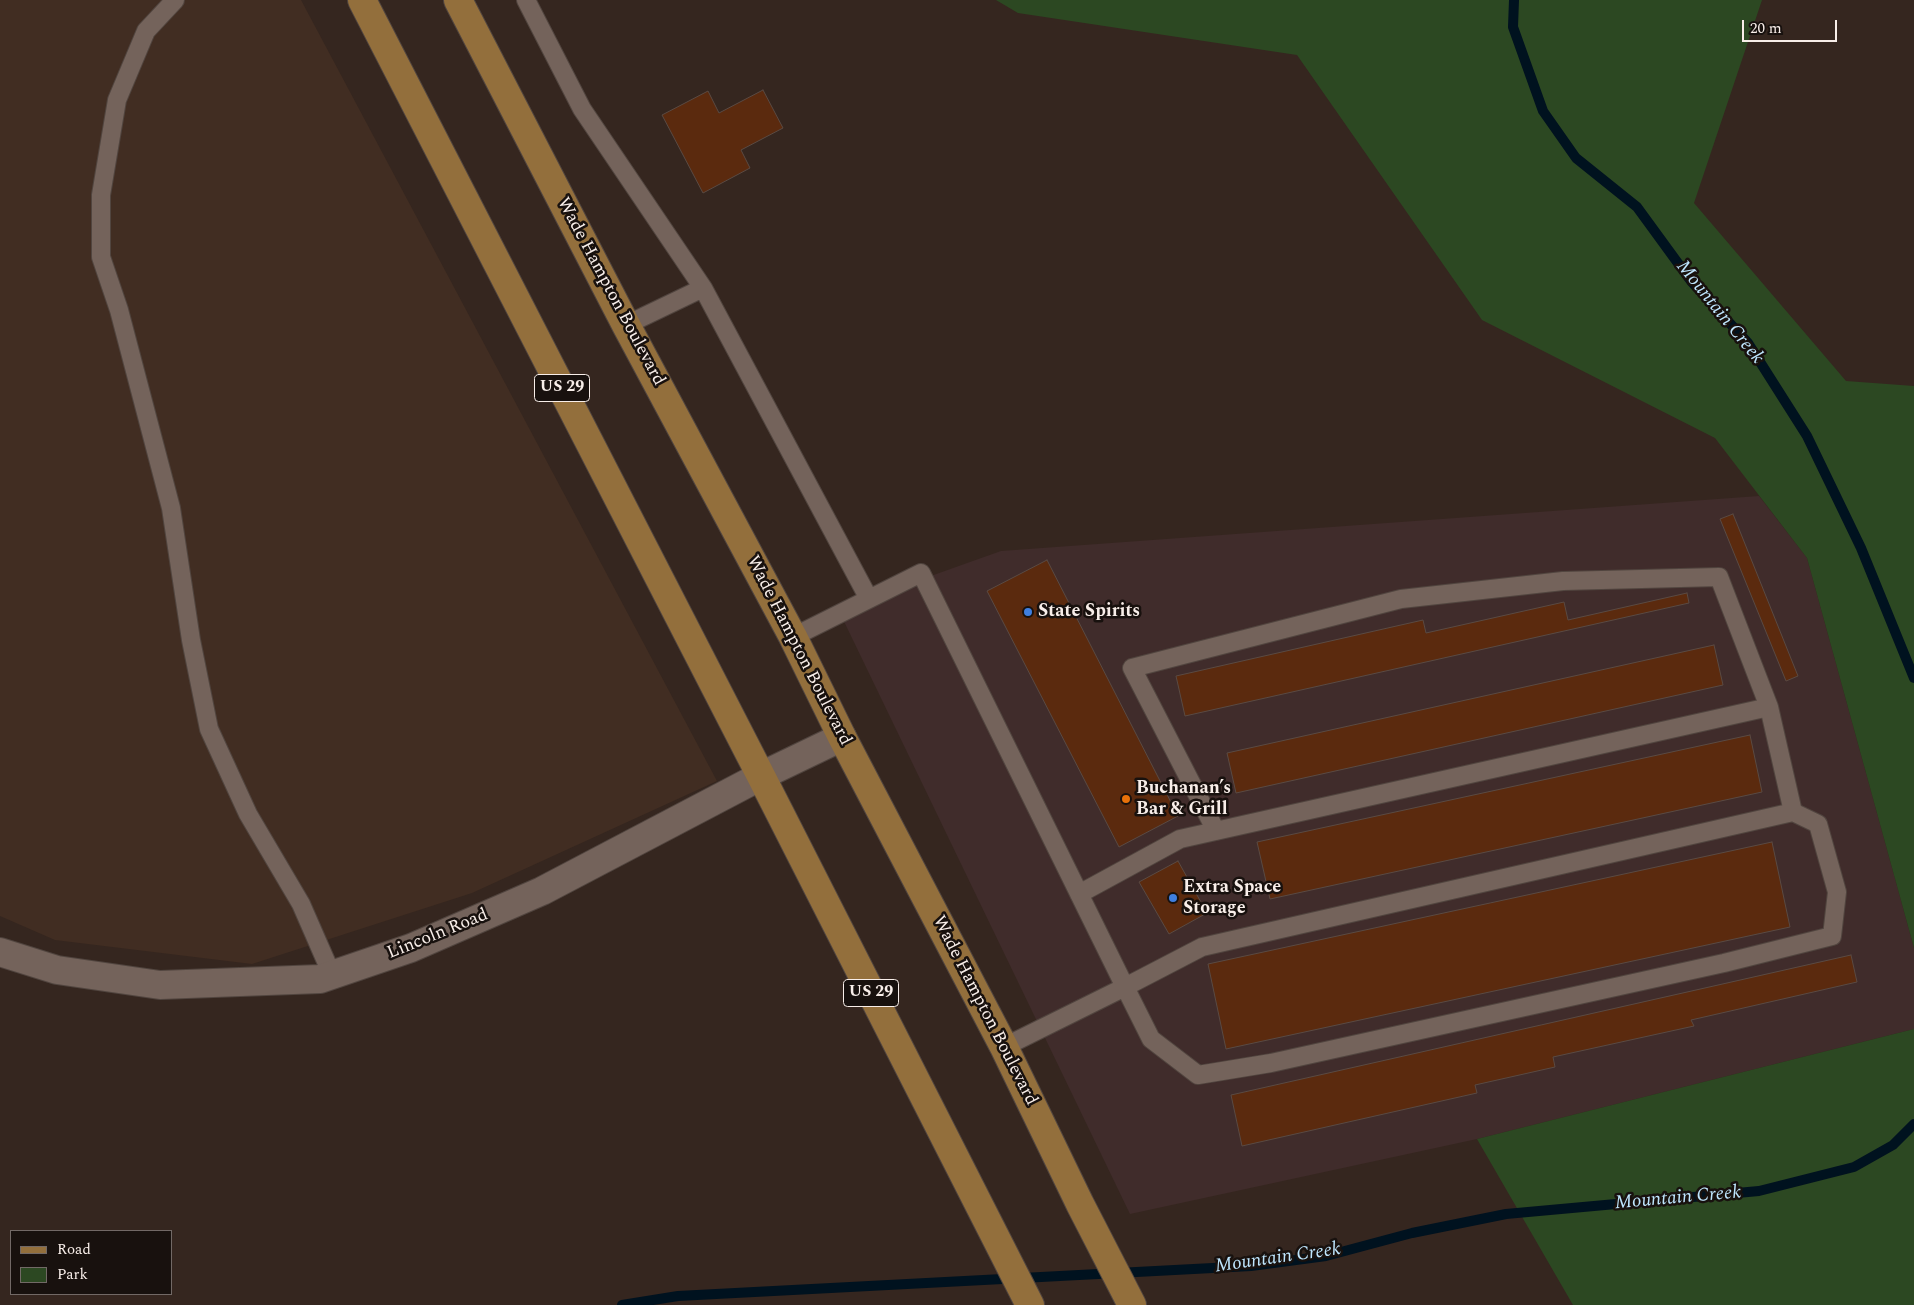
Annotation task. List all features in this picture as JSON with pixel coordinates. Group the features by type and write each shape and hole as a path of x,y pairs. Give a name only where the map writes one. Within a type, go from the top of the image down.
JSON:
{"main road":[{"name":"US 29","path":"362,0 761,776 1030,1305"},
{"name":"Wade Hampton Boulevard","path":"463,2 626,325 793,637 842,737 1004,1047 1080,1204 1132,1305"}],"street":[{"name":"Lincoln Road","path":"0,952 57,970 160,985 320,979 411,948 542,890 761,776 842,737"}],"lane":[{"path":"175,0 146,31 117,100 101,195 101,257 119,310 171,508 190,640 209,729 248,814 300,904 332,975"},
{"path":"526,0 582,109 703,288 869,599"},
{"path":"626,325 703,288"},
{"path":"793,637 921,573 1079,894 1125,987 1151,1039 1198,1075 1270,1063 1724,963 1832,936 1837,892 1818,824 1792,812 1202,947 1125,987 1004,1047"},
{"path":"1216,831 1132,668 1401,599 1563,582 1720,577 1769,707 1792,812"},
{"path":"1079,894 1180,839 1769,707"}],"shaded area":[{"path":"0,0 301,0 717,781 472,893 252,964 55,940 0,916"},
{"path":"1759,496 1807,558 1914,948 1914,1029 1477,1139 1130,1214 838,609 1001,551"}],"green space":[{"path":"996,0 1762,0 1694,203 1846,381 1914,386 1914,948 1807,558 1715,438 1482,320 1297,55 1018,13"},
{"path":"1914,1029 1914,1305 1573,1305 1477,1139"}],"building":[{"path":"763,90 783,128 741,150 750,168 703,193 662,115 708,91 719,113"},
{"path":"1733,514 1798,676 1786,681 1720,519"},
{"path":"1047,560 1178,816 1119,847 987,591"},
{"path":"1687,593 1689,603 1185,716 1176,676 1423,620 1426,633 1564,602 1568,620"},
{"path":"1714,645 1723,685 1236,793 1227,753"},
{"path":"1750,735 1762,792 1270,899 1257,842"},
{"path":"1772,842 1790,927 1226,1049 1208,964"},
{"name":"Extra Space Storage","path":"1178,861 1207,913 1169,934 1139,882"},
{"path":"1851,955 1857,982 1691,1020 1694,1026 1553,1057 1555,1067 1475,1085 1477,1093 1242,1146 1231,1095"}],"waterway":[{"name":"Mountain Creek","path":"1514,0 1513,27 1543,111 1576,158 1637,207 1691,281 1748,343 1807,436 1861,548 1914,678"},
{"name":"Mountain Creek","path":"622,1305 678,1296 1251,1266 1326,1256 1412,1233 1506,1214 1759,1191 1854,1167 1893,1145 1914,1124"}],"place":[{"name":"State Spirits","path":"1028,612"},
{"name":"Buchanan’s Bar & Grill","path":"1126,799"},
{"name":"Extra Space Storage","path":"1173,898"}]}
